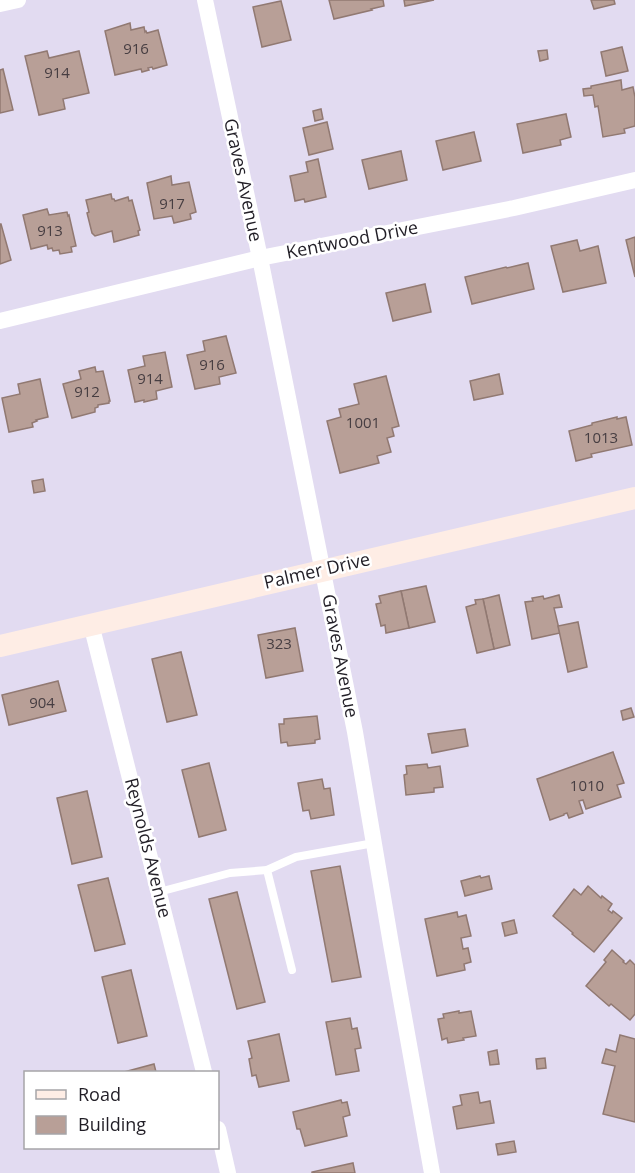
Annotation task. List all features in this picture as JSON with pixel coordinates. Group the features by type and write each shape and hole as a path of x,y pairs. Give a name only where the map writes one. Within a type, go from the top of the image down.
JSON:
{"street":[{"path":"0,4 18,0"},
{"name":"Graves Avenue","path":"205,0 260,258 355,732 432,1173"},
{"name":"Kentwood Drive","path":"0,321 260,258 514,208 635,180"},
{"name":"Palmer Drive","path":"0,646 635,498"},
{"name":"Reynolds Avenue","path":"91,624 204,1071"},
{"path":"219,1133 228,1173"}],"lane":[{"path":"159,892 230,873 267,870 296,857 374,843"},
{"path":"267,870 292,970"}],"building":[{"path":"329,0 383,0 384,6 334,19"},
{"path":"404,0 434,0 405,6"},
{"path":"591,0 614,0 615,4 594,9"},
{"path":"281,1 291,40 262,47 253,7"},
{"path":"130,23 131,30 144,27 147,33 158,30 167,65 148,68 149,70 142,72 141,69 115,75 105,31"},
{"path":"622,47 628,71 606,76 601,52"},
{"path":"547,50 548,59 540,61 538,51"},
{"path":"47,51 49,58 79,51 89,93 63,99 65,109 39,115 25,56"},
{"path":"3,69 13,110 0,113 0,70"},
{"path":"621,80 622,90 633,87 635,126 624,129 625,133 603,137 598,106 595,107 593,95 584,96 583,89"},
{"path":"321,109 323,119 315,121 313,111"},
{"path":"566,114 571,137 560,140 561,145 523,153 517,124"},
{"path":"327,122 333,149 309,155 303,128"},
{"path":"474,132 481,161 443,170 436,141"},
{"path":"401,151 407,180 369,189 362,160"},
{"path":"318,159 326,197 305,202 304,199 295,201 290,176 308,172 306,162"},
{"path":"171,176 172,185 189,182 196,212 190,214 191,219 174,223 172,216 154,219 147,183"},
{"path":"111,194 115,201 128,197 129,201 132,200 140,230 139,235 114,242 112,231 95,236 92,233 86,200"},
{"path":"47,209 49,215 67,212 69,215 76,246 71,247 72,252 60,254 59,250 48,249 47,245 31,249 23,215"},
{"path":"0,224 11,260 0,264"},
{"path":"635,237 635,277 626,240"},
{"path":"577,240 580,251 598,246 606,283 563,292 551,246"},
{"path":"528,263 534,289 472,304 465,277"},
{"path":"425,284 431,312 393,321 386,293"},
{"path":"226,336 236,373 219,377 220,384 195,389 187,355 205,351 203,341"},
{"path":"165,352 172,387 156,391 157,399 135,402 128,370 145,366 143,356"},
{"path":"95,367 96,372 103,371 110,401 98,405 95,412 72,418 63,384 81,379 79,371"},
{"path":"499,374 503,394 474,400 470,381"},
{"path":"386,376 399,426 392,428 394,436 387,438 391,452 377,456 379,463 340,473 327,421 341,417 339,409 359,404 354,384"},
{"path":"40,379 48,417 36,420 32,423 33,427 9,432 2,398 20,394 18,384"},
{"path":"617,417 617,419 626,417 632,445 591,454 592,457 576,461 569,431"},
{"path":"43,479 45,491 34,493 32,481"},
{"path":"426,586 435,622 409,628 401,591"},
{"path":"401,591 409,628 386,633 385,625 381,626 376,604 381,603 379,596"},
{"path":"499,595 510,645 494,649 483,599"},
{"path":"559,595 562,607 554,608 560,633 532,639 525,602 533,601 532,598 543,596 544,599"},
{"path":"483,599 494,649 477,653 466,607 476,604 475,600"},
{"path":"578,622 587,667 568,672 558,626"},
{"path":"295,628 303,671 266,678 258,635"},
{"path":"181,652 197,715 167,722 152,659"},
{"path":"58,681 66,711 9,725 2,695"},
{"path":"631,708 634,717 623,720 621,711"},
{"path":"317,716 320,739 315,740 315,743 288,746 287,742 281,743 279,724 284,724 284,719"},
{"path":"465,729 468,746 432,753 428,734"},
{"path":"613,752 624,783 617,785 621,797 586,809 583,800 579,801 583,813 569,818 567,813 550,820 537,779"},
{"path":"209,763 226,830 199,837 182,770"},
{"path":"427,764 428,768 440,766 443,787 434,788 434,792 406,795 404,775 407,774 406,766"},
{"path":"322,779 324,789 330,788 334,815 311,819 309,810 303,811 298,783"},
{"path":"87,791 102,857 72,864 57,798"},
{"path":"340,866 361,977 332,982 311,871"},
{"path":"480,876 481,878 489,876 492,889 465,896 461,881"},
{"path":"108,878 125,944 95,951 78,885"},
{"path":"588,886 612,904 608,910 622,918 594,952 553,916 574,889 581,895"},
{"path":"237,892 265,1002 237,1009 209,899"},
{"path":"457,912 458,917 466,915 471,936 461,938 463,949 468,948 471,962 464,964 465,970 437,976 425,919"},
{"path":"514,920 517,933 505,936 502,923"},
{"path":"612,950 626,964 630,960 635,965 635,1014 630,1020 586,986 606,962 604,960"},
{"path":"131,970 147,1036 118,1043 102,977"},
{"path":"459,1011 459,1013 471,1011 476,1036 448,1043 447,1038 442,1040 438,1019 444,1018 443,1014"},
{"path":"350,1018 352,1029 357,1028 361,1048 355,1049 359,1071 336,1075 326,1022"},
{"path":"279,1034 289,1081 259,1087 256,1075 252,1076 249,1059 252,1058 248,1041"},
{"path":"620,1035 635,1039 635,1122 603,1114 615,1066 602,1063 606,1049 616,1052"},
{"path":"497,1050 499,1064 490,1065 488,1052"},
{"path":"545,1058 546,1068 537,1069 536,1059"},
{"path":"154,1064 156,1071 128,1071"},
{"path":"478,1092 480,1103 490,1101 494,1123 457,1129 453,1107 462,1105 460,1095"},
{"path":"341,1100 342,1103 347,1102 350,1115 343,1117 347,1136 305,1146 300,1129 297,1129 293,1112"},
{"path":"514,1141 516,1152 498,1155 496,1144"},
{"path":"353,1163 355,1173 312,1173 312,1172"}]}
